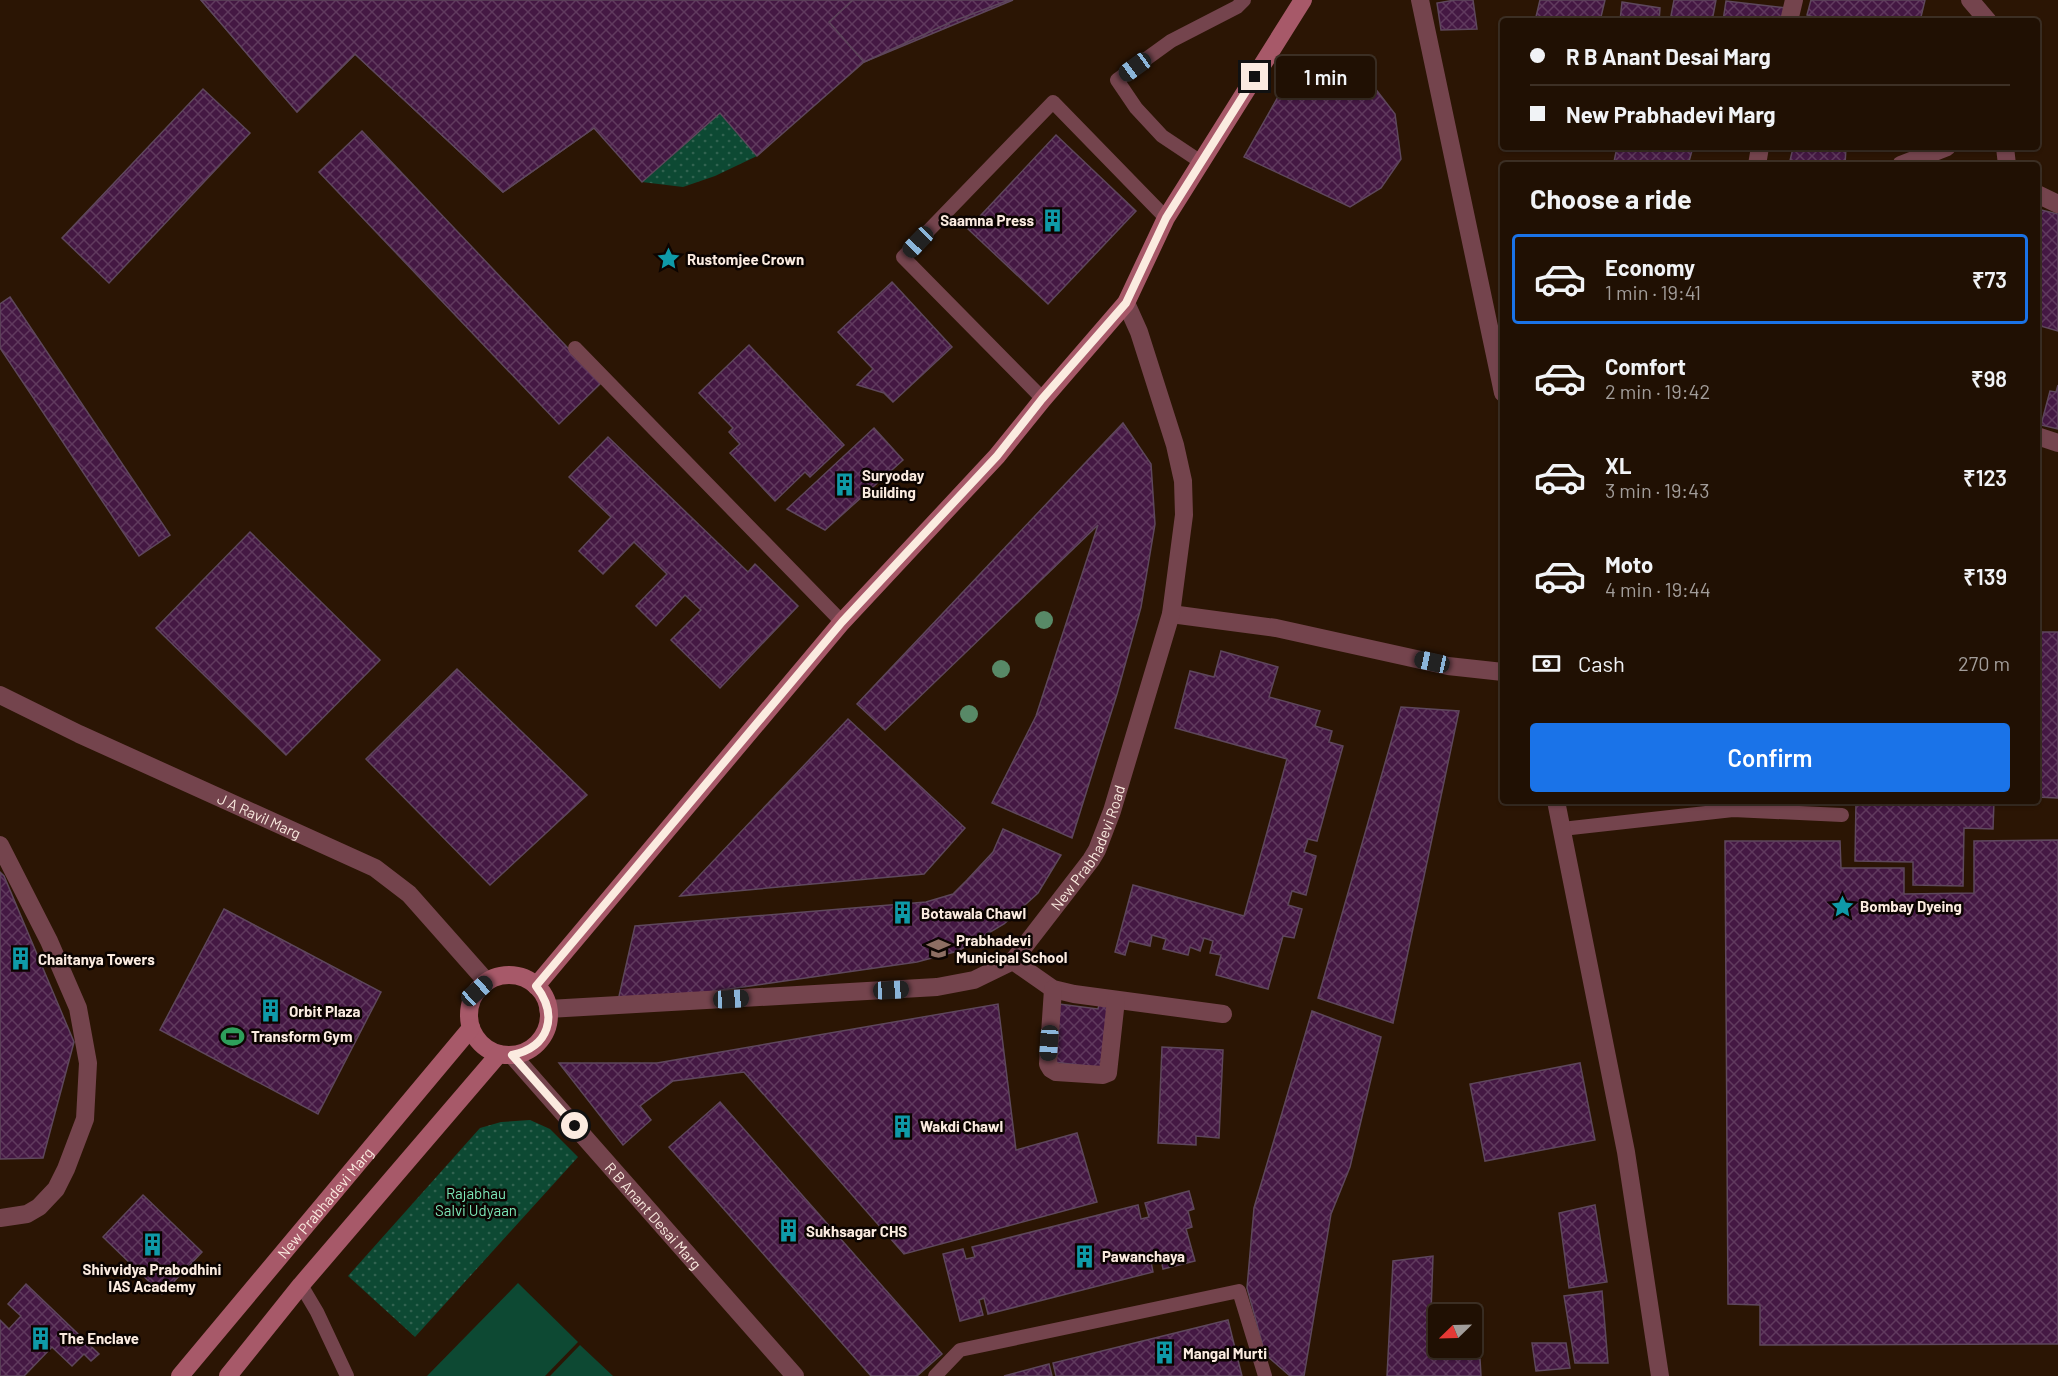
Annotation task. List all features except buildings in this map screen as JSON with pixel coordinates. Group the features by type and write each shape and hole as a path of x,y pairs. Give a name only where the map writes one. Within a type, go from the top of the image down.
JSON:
{"main road":[{"path":"536,986 842,622 997,456 1042,399 1126,303 1166,218 1303,0"},
{"path":"512,975 536,986 544,997 548,1009 548,1022 544,1035 536,1045 525,1052 506,1055 487,1049 477,1040 471,1028 469,1015 471,1002 477,991 487,982 512,975"},
{"name":"New Prabhadevi Marg","path":"180,1376 471,1028"},
{"path":"228,1376 302,1285 506,1055"}],"street":[{"path":"1420,0 1500,379"},
{"path":"1790,18 1794,0"},
{"path":"1970,0 1985,18"},
{"path":"1910,162 1940,150"},
{"path":"2040,195 2058,204"},
{"name":"New Prabhadevi Road","path":"548,1009 937,987 974,980 1013,961 1096,850 1112,811 1171,614 1184,515 1183,482 1175,445 1139,332 1126,303"},
{"path":"2040,437 2058,443"},
{"path":"1171,614 1276,628 1448,666 1500,672"},
{"name":"J A Ravil Marg","path":"0,695 80,734 375,868 409,894 487,982"},
{"path":"1557,804 1626,1152 1660,1376"},
{"path":"0,845 49,941 78,1008 88,1063 85,1119 66,1170 56,1189 39,1207 27,1214 0,1218"},
{"path":"1013,961 1053,989 1074,994 1223,1014"},
{"path":"1053,989 1048,1064 1056,1072 1103,1076 1108,1072 1116,1000"},
{"name":"R B Anant Desai Marg","path":"506,1055 795,1376"}],"lane":[{"path":"1202,162 1162,136 1137,108 1117,80 1171,41 1238,7 1244,0"},
{"path":"1042,399 903,257 1053,102 1166,218"},
{"path":"575,348 842,622"},
{"path":"1562,829 1733,810 1842,815"},
{"path":"302,1285 347,1376"},
{"path":"935,1376 960,1350 1239,1292 1265,1376"}],"green space":[{"path":"720,113 757,156 715,176 683,187 642,182"},
{"name":"Rajabhau Salvi Udyaan","path":"530,1120 550,1129 578,1157 415,1337 348,1276 480,1128 501,1122"},
{"path":"518,1283 578,1342 545,1376 427,1376"},
{"path":"580,1345 613,1376 550,1376"}],"place":[{"name":"Saamna Press","path":"1052,220"},
{"name":"Rustomjee Crown","path":"669,259"},
{"name":"Suryoday Building","path":"844,484"},
{"name":"Bombay Dyeing","path":"1842,906"},
{"name":"Botawala Chawl","path":"903,913"},
{"name":"Prabhadevi Municipal School","path":"938,949"},
{"name":"Chaitanya Towers","path":"20,959"},
{"name":"Orbit Plaza","path":"271,1011"},
{"name":"Transform Gym","path":"233,1036"},
{"name":"Wakdi Chawl","path":"902,1126"},
{"name":"Sukhsagar CHS","path":"788,1231"},
{"name":"Shivvidya Prabodhini IAS Academy","path":"152,1245"},
{"name":"Pawanchaya","path":"1084,1256"},
{"name":"The Enclave","path":"41,1338"},
{"name":"Mangal Murti","path":"1165,1353"}],"route":[{"path":"575,1126 512,1055 525,1052 536,1045 544,1035 548,1022 548,1009 544,997 536,986 842,622 997,456 1042,399 1126,303 1166,218 1255,77"}]}
